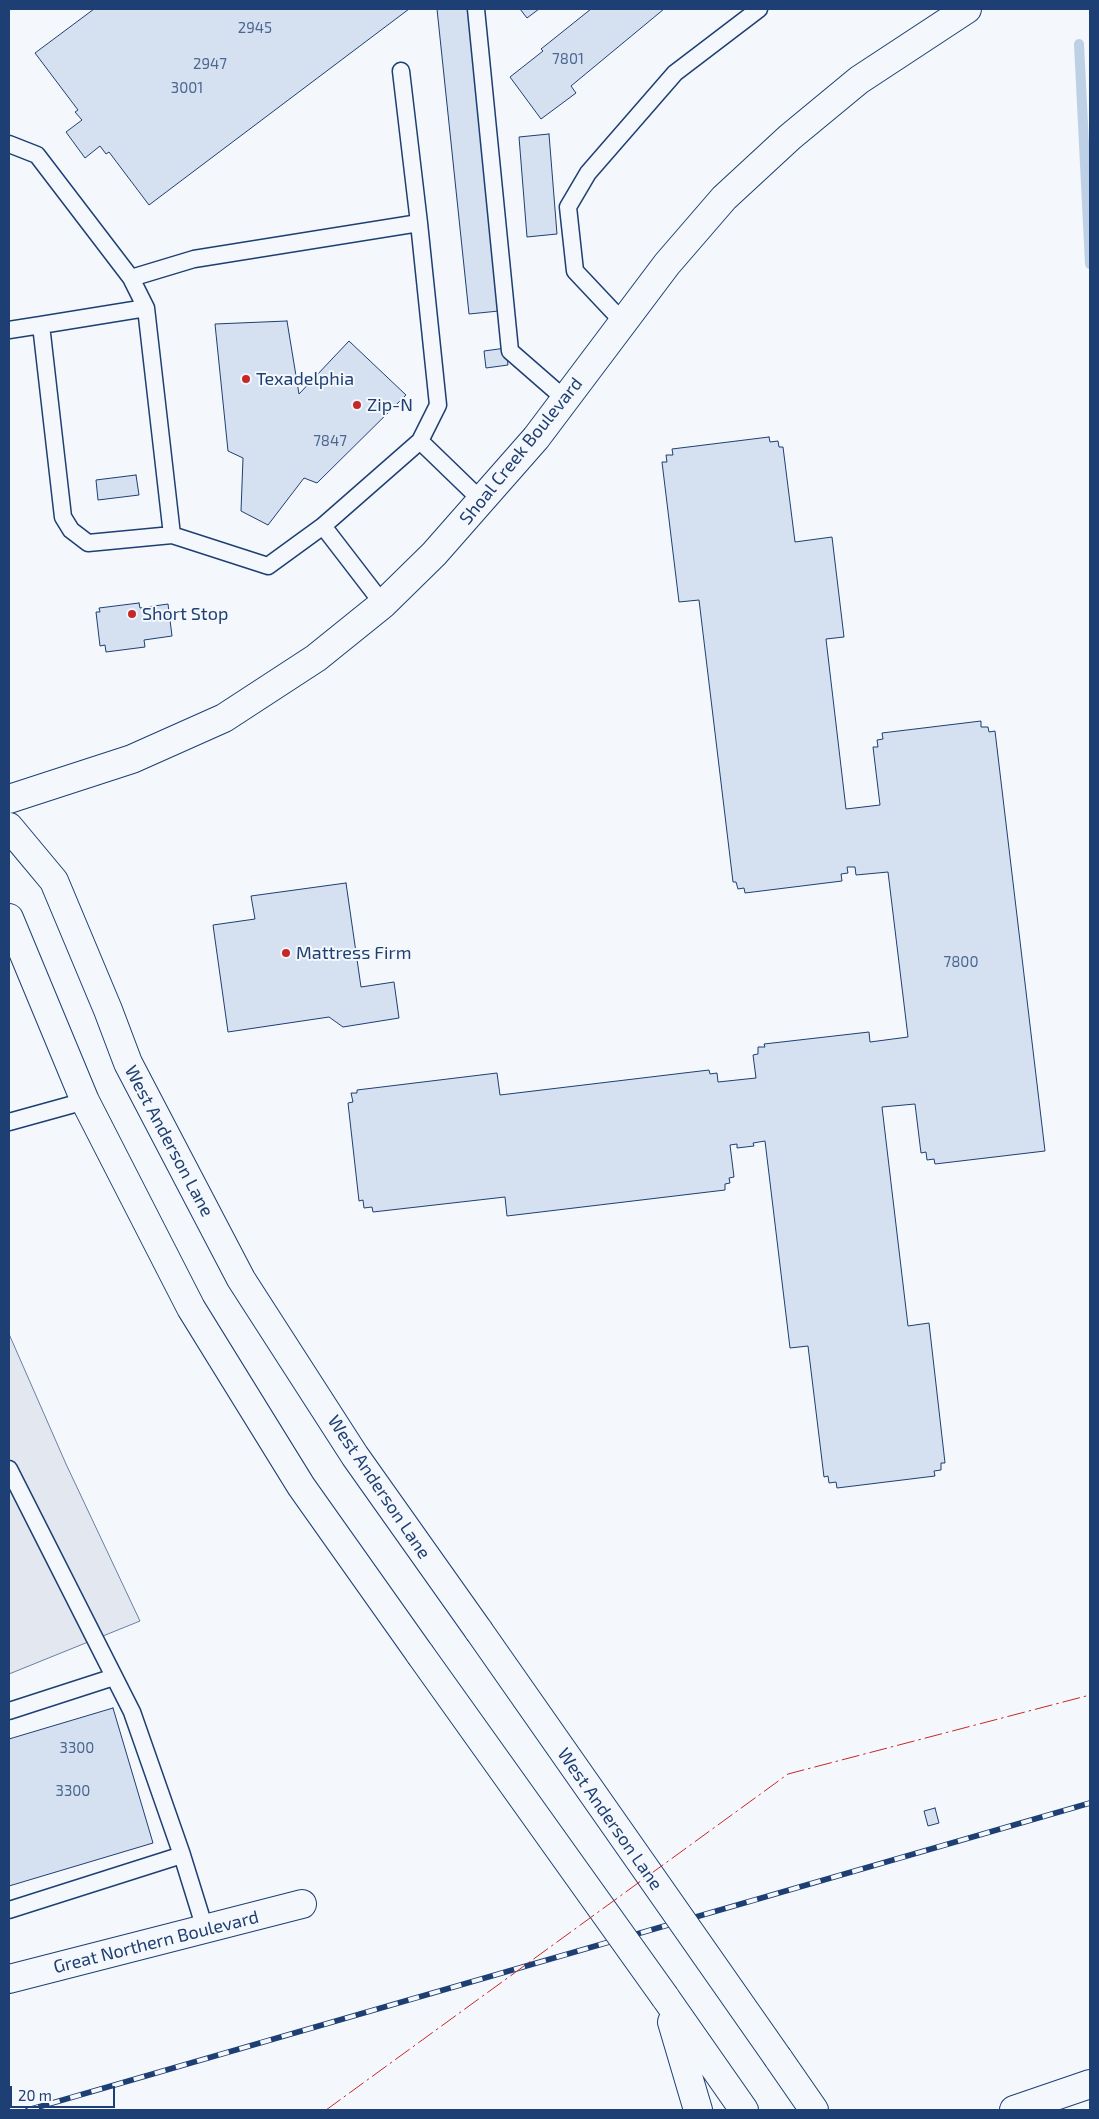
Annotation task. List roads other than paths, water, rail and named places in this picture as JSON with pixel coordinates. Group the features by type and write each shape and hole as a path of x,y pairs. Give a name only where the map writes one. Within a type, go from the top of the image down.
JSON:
{"main road":[{"name":"Shoal Creek Boulevard","path":"9,799 132,759 224,718 316,658 383,604 434,554 536,438 667,264 724,198 790,137 859,80 967,9"},
{"name":"West Anderson Lane","path":"9,827 54,881 128,1063 241,1279 355,1456 814,2110"},
{"path":"9,918 85,1101 191,1308 301,1486 665,1996 744,2110"},
{"name":"Great Northern Boulevard","path":"9,1979 302,1904"},
{"path":"665,1996 692,2083 698,2110"},
{"path":"1014,2110 1090,2084"}],"lane":[{"path":"476,9 510,351 565,399"},
{"path":"623,322 575,271 568,207 588,173 675,73 759,9"},
{"path":"41,325 62,517 71,530 88,543 172,535 268,566 323,526 420,441 438,405 419,223 400,71"},
{"path":"9,144 37,155 131,278 146,308 172,535"},
{"path":"131,278 194,260 419,223"},
{"path":"9,330 146,308"},
{"path":"420,441 482,501"},
{"path":"323,526 383,604"},
{"path":"9,1122 85,1101"},
{"path":"9,1469 132,1712 182,1855 205,1929"},
{"path":"9,1711 114,1677"},
{"path":"9,1910 182,1855"}],"waterway":[{"path":"1079,44 1090,264"}],"railway":[{"path":"28,2110 1090,1803"}],"place":[{"name":"Texadelphia","path":"246,379"},
{"name":"Zip-N","path":"357,405"},
{"name":"Short Stop","path":"132,614"},
{"name":"Mattress Firm","path":"286,953"}]}
